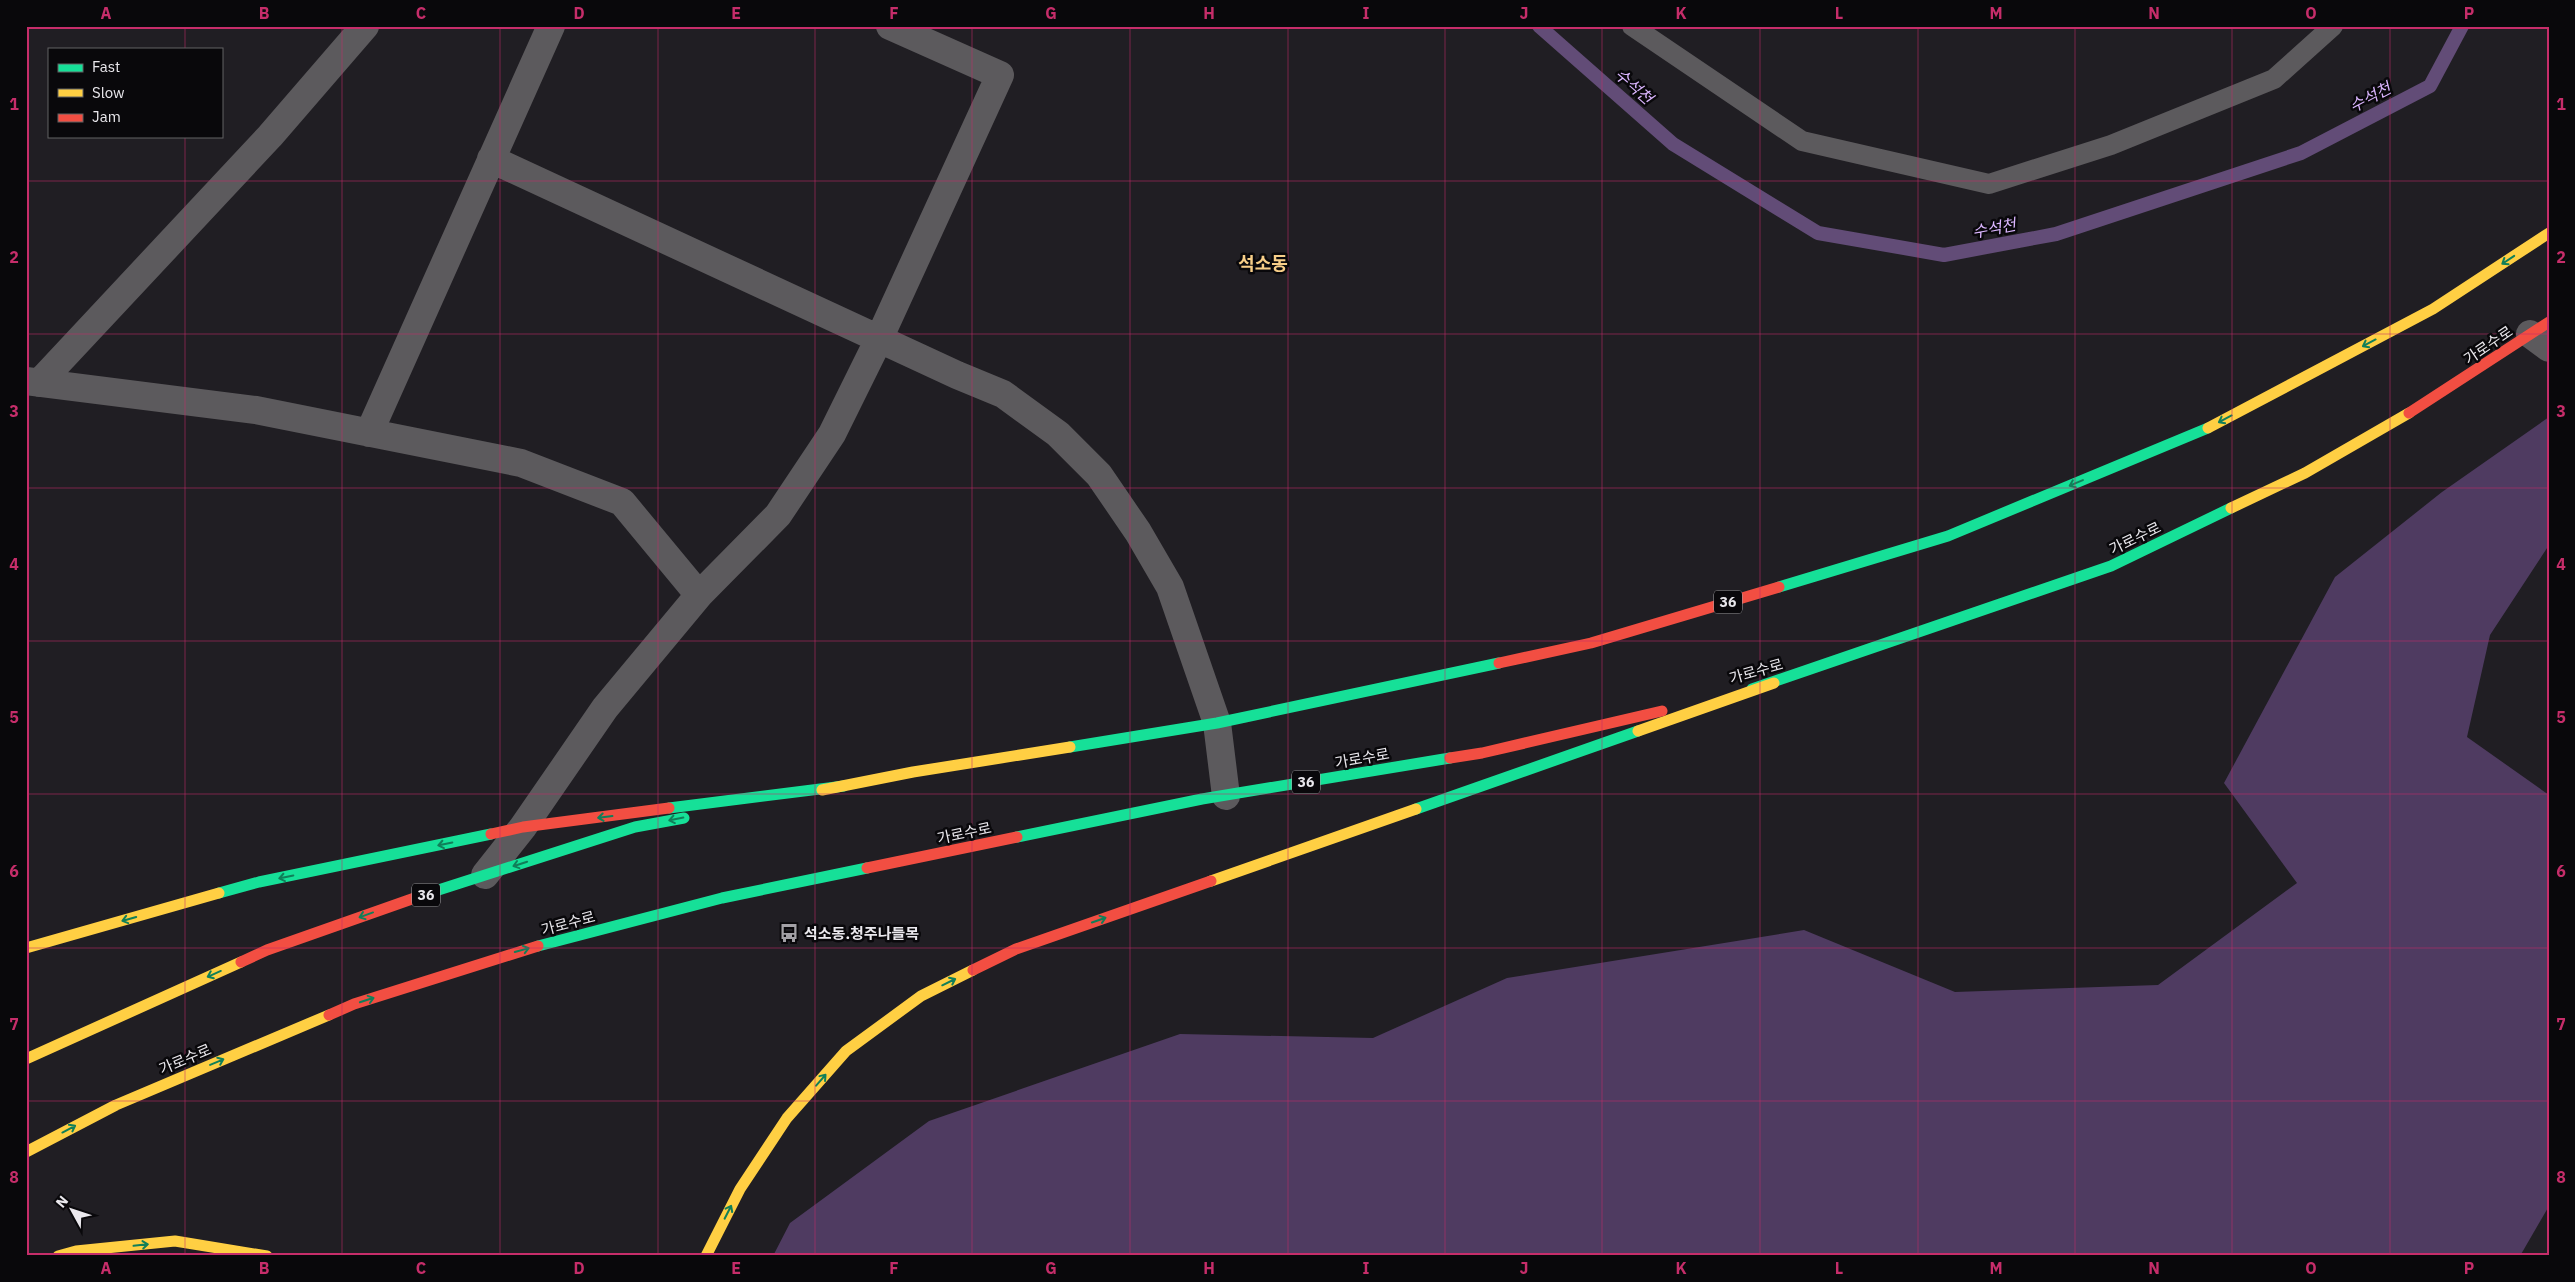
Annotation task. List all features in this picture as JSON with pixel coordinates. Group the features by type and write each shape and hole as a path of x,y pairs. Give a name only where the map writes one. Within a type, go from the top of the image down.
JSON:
{"main road":[{"name":"36","path":"26,1059 267,950 635,828 844,786 1216,723 1591,643 1948,536 2209,427 2433,310 2549,233"},
{"name":"가로수로","path":"26,1152 116,1105 354,1004 513,953 722,898 1226,796 1482,753 1621,722 1774,683 2111,566 2305,473 2543,335"},
{"path":"706,1256 740,1189 788,1118 846,1051 921,996 1016,949 1774,683"},
{"path":"26,948 259,882 523,827 844,786"},
{"path":"58,1256 76,1251 174,1241 267,1256"}],"street":[{"path":"33,382 270,136 364,26"},
{"path":"369,433 551,26"},
{"path":"486,876 523,827 605,708 699,595 778,515 832,434 879,339 1000,75 890,26"},
{"path":"491,159 879,339 1003,394 1058,434 1099,475 1138,532 1170,587 1216,723 1226,796"},
{"path":"33,382 256,410 521,463 622,502 699,595"}],"lane":[{"path":"1632,26 1802,141 1989,184 2111,145 2274,79 2332,26"}],"shaded area":[{"path":"2549,417 2549,545 2490,635 2467,737 2549,795 2549,1206 2520,1256 773,1256 790,1223 929,1121 1180,1034 1373,1038 1507,978 1804,930 1955,992 2158,985 2297,883 2224,783 2335,577 2442,492"}],"waterway":[{"name":"수석천","path":"1539,26 1673,144 1818,233 1944,255 2056,234 2301,153 2430,86 2462,26"}],"traffic: fast":[{"path":"1779,587 1948,536 2208,428"},
{"path":"1752,689 2111,566 2231,508"},
{"path":"1070,747 1217,723 1499,663"},
{"path":"1416,809 1638,731"},
{"path":"1017,837 1202,799 1450,758"},
{"path":"669,808 844,786"},
{"path":"426,894 635,827 684,818"},
{"path":"219,893 259,882 491,834"},
{"path":"538,946 722,898 867,868"}],"traffic: slow":[{"path":"2208,428 2433,309 2549,233"},
{"path":"2231,508 2305,473 2409,413"},
{"path":"1638,731 1774,683"},
{"path":"822,790 913,772 1070,747"},
{"path":"1211,881 1416,809"},
{"path":"26,948 219,893"},
{"path":"26,1059 241,962"},
{"path":"706,1256 740,1189 787,1118 846,1051 921,996 973,970"},
{"path":"26,1152 116,1105 329,1015"},
{"path":"58,1256 76,1251 175,1241 267,1256"}],"traffic: jam":[{"path":"2409,413 2549,322"},
{"path":"1499,663 1591,643 1779,587"},
{"path":"1450,758 1482,753 1662,711"},
{"path":"491,834 523,827 669,808"},
{"path":"867,868 1017,837"},
{"path":"973,970 1016,949 1211,881"},
{"path":"241,962 267,950 426,894"},
{"path":"329,1015 354,1004 538,946"}],"place":[{"name":"석소동.청주나들목","path":"789,933"}],"district":[{"name":"석소동","path":"1263,263"}]}
